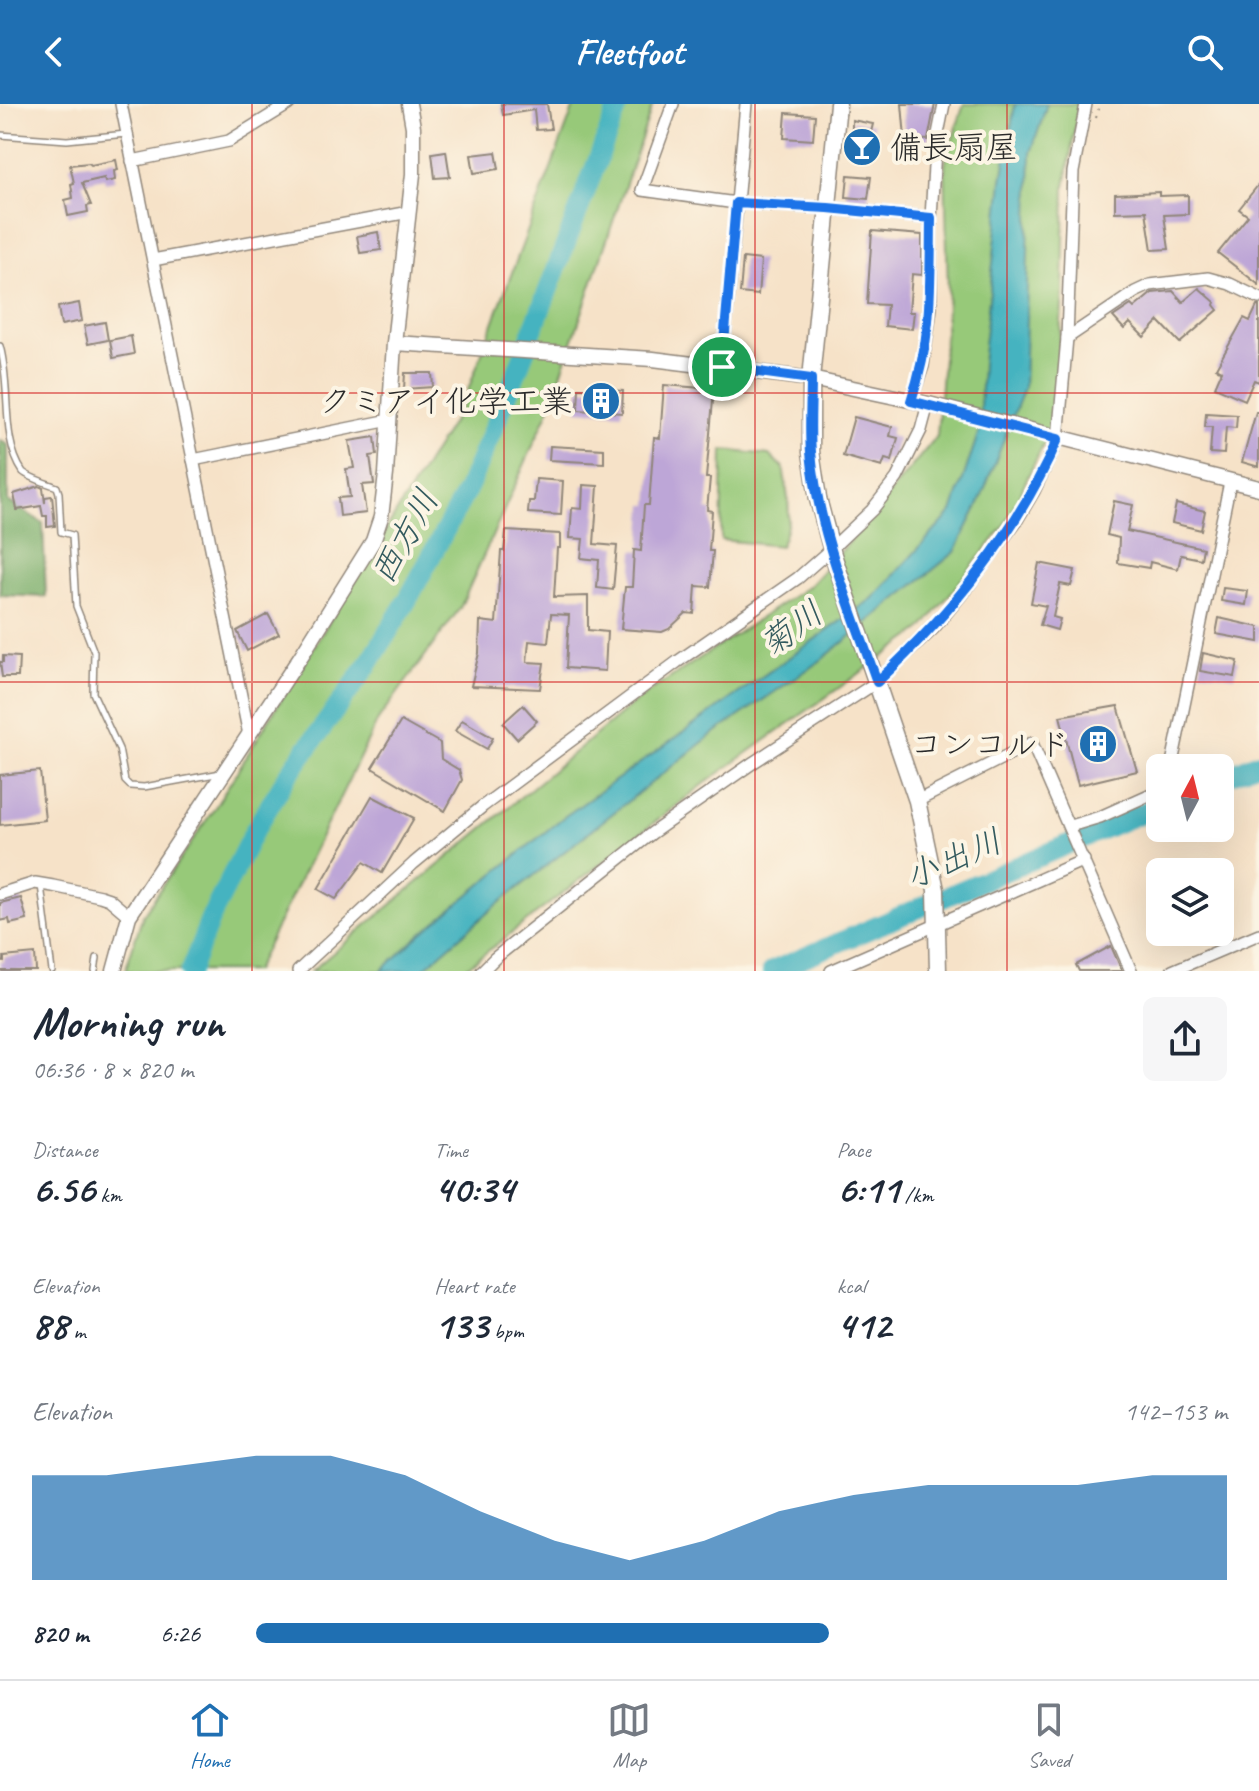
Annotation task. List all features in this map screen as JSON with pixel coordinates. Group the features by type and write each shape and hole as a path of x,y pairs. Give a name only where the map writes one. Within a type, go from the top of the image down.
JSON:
{"main road":[{"path":"838,104 811,379 811,452 818,499 832,552 917,801 936,890 938,971"}],"street":[{"path":"121,104 249,735"},
{"path":"132,161 229,141 289,104"},
{"path":"114,971 129,916 373,541 384,494 394,343 409,212 413,127 409,104"},
{"path":"673,104 642,190 736,203 931,218"},
{"path":"722,367 746,104"},
{"path":"911,401 923,366 931,308 935,149 944,104"},
{"path":"482,971 652,833 877,682 933,629 1017,520 1034,491 1056,438 1067,338 1073,172 1086,104"},
{"path":"153,260 409,212"},
{"path":"1067,338 1150,285 1208,278 1230,284 1259,298"},
{"path":"394,343 722,367 811,379 1259,488"},
{"path":"298,971 414,863 483,806 832,552 897,478 932,406"},
{"path":"193,460 390,420"},
{"path":"1174,754 1230,482"},
{"path":"917,801 1032,743 1131,971"},
{"path":"1070,826 1100,817 1146,796"},
{"path":"831,971 1084,860"},
{"path":"0,894 41,884 109,899 129,916"},
{"path":"1172,971 1259,934"}],"lane":[{"path":"0,135 67,140 127,134"},
{"path":"0,346 4,394 0,436"},
{"path":"4,449 24,474 57,487 61,532 72,535 76,606 94,652 93,693 119,749 125,781 130,786 144,787 224,772"},
{"path":"41,884 52,971"},
{"path":"95,971 97,958"}],"green space":[{"path":"575,104 653,104 549,410 460,608 378,720 255,971 125,971 143,915 214,809 462,406"},
{"path":"964,104 1079,104 1065,187 1063,291 1054,422 1005,525 922,629 708,781 462,971 311,971 640,698 810,585 937,436 948,293 945,163"},
{"path":"0,440 8,445 8,501 43,523 46,597 0,595"},
{"path":"723,450 769,455 783,467 788,517 780,546 721,540"}],"water":[{"path":"1015,104 1047,104 1031,153 1024,388 978,506 955,552 820,661 713,734 493,908 421,971 381,971 422,933 561,819 873,598 952,512 979,431 982,364 1002,180"}],"building":[{"path":"501,104 547,104 551,129 536,130 534,110 503,115"},
{"path":"902,104 935,104 928,140 905,138"},
{"path":"786,113 815,115 813,140 784,138"},
{"path":"852,120 873,124 869,140 872,140 871,155 852,154"},
{"path":"446,151 450,177 435,178 432,153"},
{"path":"496,152 499,169 474,173 471,155"},
{"path":"116,160 118,170 114,171 115,180 105,182 104,178 82,183 91,205 87,206 88,212 68,216 65,200 73,198 71,184 74,183 70,165"},
{"path":"848,175 871,177 868,199 846,197"},
{"path":"1259,184 1259,285 1218,253 1248,216 1239,209"},
{"path":"1159,192 1159,196 1188,195 1188,214 1164,215 1169,249 1152,250 1146,211 1115,212 1115,194"},
{"path":"872,231 922,235 922,275 912,274 909,312 914,312 912,329 885,326 887,305 867,304"},
{"path":"378,232 381,250 360,253 357,236"},
{"path":"743,258 761,260 758,295 740,293"},
{"path":"1199,288 1215,302 1218,310 1180,343 1159,321 1144,337 1130,323 1124,329 1113,317 1131,305 1134,308 1152,293 1173,291 1183,302"},
{"path":"79,303 82,321 61,325 58,307"},
{"path":"1257,306 1259,382 1254,380 1245,400 1215,387 1222,371 1216,368 1244,318 1250,321"},
{"path":"105,322 108,340 88,344 84,326"},
{"path":"131,336 134,354 113,358 110,340"},
{"path":"405,373 432,373 433,387 404,389"},
{"path":"664,385 714,389 706,478 710,478 707,510 712,511 710,587 696,586 694,614 686,613 669,629 662,632 621,629 625,587 632,587 634,550 641,551 644,505 649,505 654,437 660,438"},
{"name":"クミアイ化学工業","path":"579,388 623,391 622,413 578,410"},
{"path":"1256,412 1259,412 1259,467 1242,462"},
{"path":"1206,413 1237,415 1236,428 1226,427 1224,454 1210,453 1212,427 1205,427"},
{"path":"854,417 892,427 890,436 898,438 892,461 885,459 882,467 843,456"},
{"path":"375,437 377,455 370,456 374,484 362,485 366,513 340,516 338,498 350,497 346,469 354,468 349,441"},
{"path":"550,446 604,449 604,463 549,460"},
{"path":"536,479 563,481 561,515 528,513 529,501 534,501"},
{"path":"583,485 598,486 594,544 617,546 613,590 597,588 599,560 581,558 583,539 570,538 572,508 582,509"},
{"path":"39,486 43,488 45,503 45,497 52,496 55,526 47,527 47,516 43,516 41,506 17,510 14,494"},
{"path":"1114,501 1133,505 1127,531 1203,548 1201,559 1181,555 1178,569 1150,562 1149,568 1118,563 1119,538 1107,535"},
{"path":"1176,504 1205,511 1201,530 1172,523"},
{"path":"506,531 560,534 554,597 588,596 588,630 607,632 605,671 566,668 569,615 551,614 548,643 529,641 527,662 544,663 540,689 471,686 479,653 480,621 496,623 501,551 504,551"},
{"path":"1039,563 1075,570 1071,586 1060,584 1053,617 1060,619 1057,630 1040,625 1046,606 1031,603"},
{"path":"1223,588 1248,591 1246,605 1221,601"},
{"path":"268,614 279,634 247,651 237,631"},
{"path":"1219,618 1259,627 1259,642 1216,634"},
{"path":"1203,653 1238,661 1235,677 1200,671"},
{"path":"3,656 19,657 18,677 2,677 0,662 3,662"},
{"path":"523,705 537,721 517,739 503,723"},
{"name":"コンコルド","path":"1118,706 1137,771 1078,785 1060,716"},
{"path":"462,720 493,738 487,749 455,731"},
{"path":"401,721 440,743 441,759 459,770 462,780 445,811 372,768"},
{"path":"40,771 45,820 0,825 0,775"},
{"path":"372,796 414,818 382,873 364,862 336,899 318,889"},
{"path":"21,898 27,920 10,924 9,919 0,921 0,903"},
{"path":"1111,946 1122,971 1079,971 1076,965"},
{"path":"35,954 36,971 0,971 0,961 4,962 4,957"}],"waterway":[{"name":"西方川","path":"190,971 211,917 253,833 288,775 368,665 468,488 515,377 619,104"},
{"name":"小出川","path":"1234,773 1259,762"},
{"name":"小出川","path":"772,971 1146,811"}],"place":[{"name":"備長扇屋","path":"862,147"},
{"name":"クミアイ化学工業","path":"601,401"},
{"name":"コンコルド","path":"1098,744"}],"route":[{"path":"736,203 931,218 931,308 923,366 911,401 1058,439 1017,520 966,589 933,629 877,682 833,555 818,499 811,452 811,379 722,367 736,203"}],"water label":[{"name":"菊川","path":"791,628"}]}
